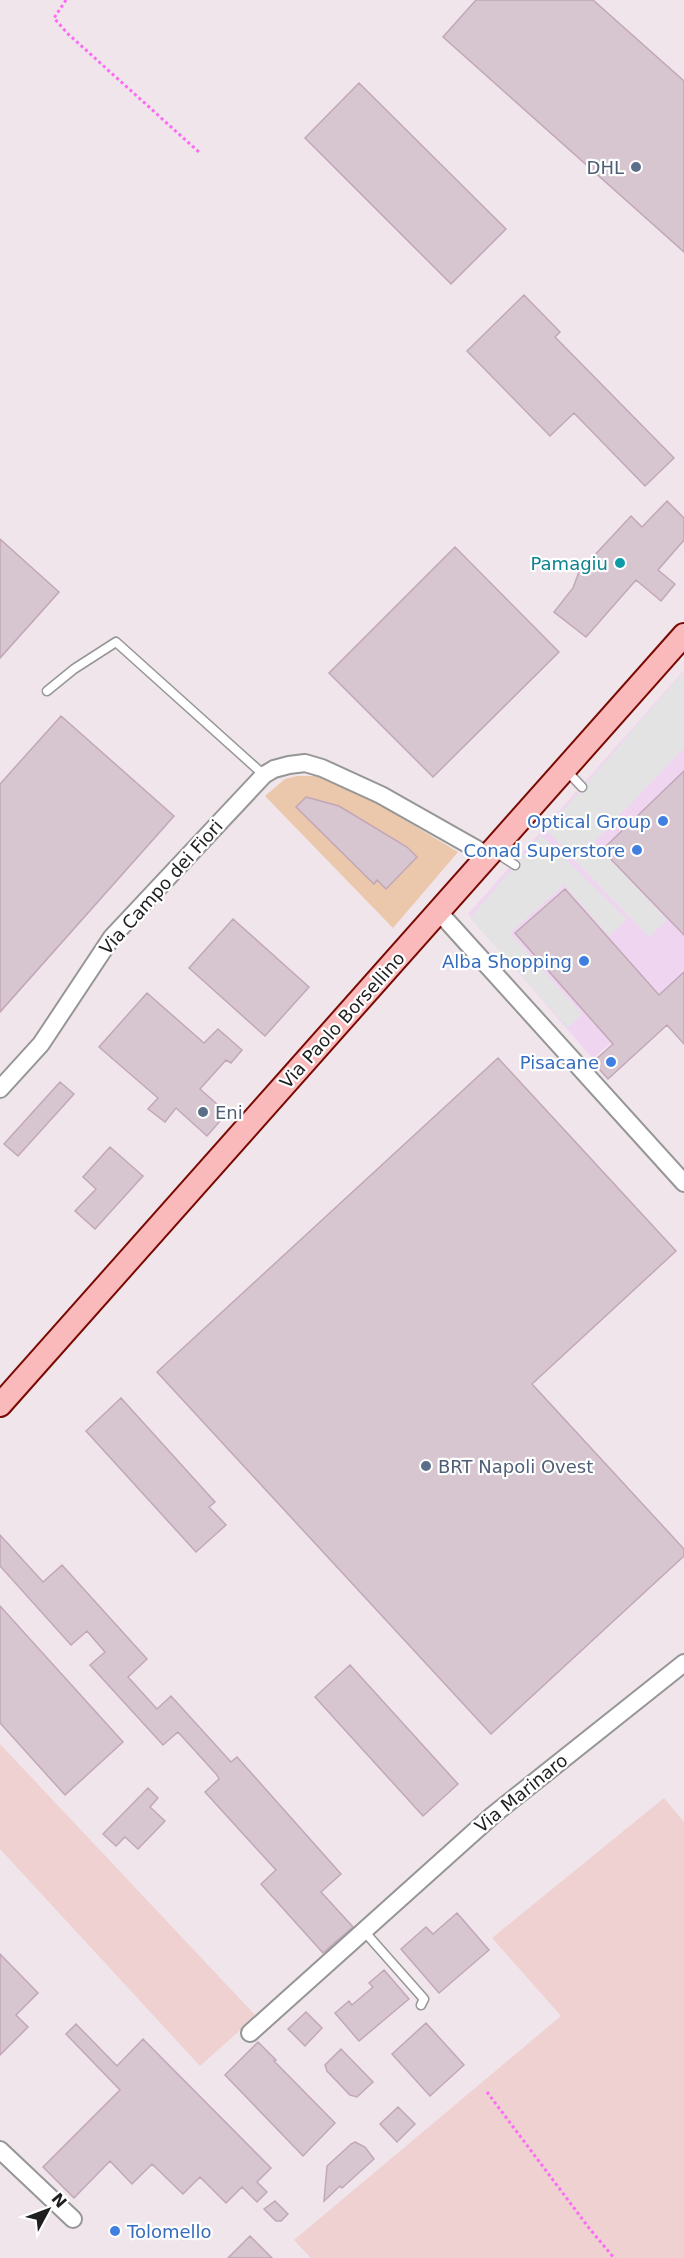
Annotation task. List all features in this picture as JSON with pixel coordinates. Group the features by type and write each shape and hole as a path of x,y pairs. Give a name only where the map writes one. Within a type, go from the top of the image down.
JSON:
{"main road":[{"name":"Via Paolo Borsellino","path":"0,1405 490,852 682,642"}],"street":[{"name":"Via Campo dei Fiori","path":"0,1089 48,1036 112,937 264,775 274,769 305,763 322,768 381,795 490,852"},
{"path":"438,911 684,1183"},
{"name":"Via Marinaro","path":"250,2032 493,1815 684,1663"},
{"path":"0,2150 73,2219"}],"lane":[{"path":"47,691 74,669 116,642 264,775"},
{"path":"565,769 582,787"},
{"path":"490,852 515,865"},
{"path":"363,1930 424,1999 422,2005"}],"path":[{"path":"66,0 54,18 61,26 200,153"},
{"path":"487,2092 614,2258"}],"shaded area":[{"path":"684,670 684,975 593,1059 468,914"},
{"path":"684,671 684,748 594,842 667,920 649,937 546,830"},
{"path":"297,776 316,776 350,787 458,852 393,928 265,796 285,779"},
{"path":"541,835 627,919 609,936 564,885 510,933 582,1014 568,1028 470,918"},
{"path":"0,1744 256,2016 200,2066 0,1849"},
{"path":"664,1798 684,1822 684,2258 311,2258 294,2240 561,2016 492,1938"}],"building":[{"name":"DHL","path":"476,0 593,0 684,81 684,252 443,37"},
{"path":"359,83 506,229 451,284 305,138"},
{"path":"524,295 560,332 555,337 674,458 645,486 574,413 550,436 467,351"},
{"name":"Pamagiu","path":"667,501 684,518 684,540 658,570 675,584 661,601 636,580 586,637 554,612 573,588 579,572 631,516 642,527"},
{"path":"0,539 59,592 0,658"},
{"path":"455,547 559,652 433,777 329,673"},
{"path":"61,716 174,816 0,1012 0,784"},
{"path":"684,771 684,935 602,850"},
{"path":"306,797 339,806 407,847 417,857 386,889 377,880 374,884 296,807"},
{"name":"Alba Shopping","path":"565,889 659,995 684,972 684,1044 667,1025 608,1079 593,1062 613,1044 515,933"},
{"path":"233,919 309,987 265,1036 189,968"},
{"path":"147,993 204,1043 218,1029 242,1050 231,1063 226,1060 200,1089 227,1113 207,1136 176,1108 165,1122 148,1109 158,1098 99,1047"},
{"name":"BRT Napoli Ovest","path":"498,1058 676,1251 532,1384 684,1549 684,1556 491,1734 157,1372"},
{"path":"60,1082 74,1094 18,1156 4,1144"},
{"path":"110,1147 143,1176 95,1229 75,1211 96,1189 83,1177"},
{"path":"121,1398 215,1502 209,1507 226,1525 196,1552 86,1431"},
{"path":"0,1535 43,1582 62,1565 147,1659 128,1677 157,1709 171,1696 231,1762 237,1757 341,1874 321,1892 353,1927 323,1953 261,1884 276,1870 205,1792 219,1779 217,1775 178,1732 163,1745 90,1665 105,1652 87,1631 71,1645 0,1566"},
{"path":"0,1606 123,1742 65,1795 0,1723"},
{"path":"350,1665 458,1784 423,1816 315,1697"},
{"path":"148,1788 158,1798 150,1807 165,1821 138,1849 125,1837 116,1846 103,1834"},
{"path":"457,1913 489,1950 439,1993 401,1949 426,1927 433,1934"},
{"path":"0,1954 38,1993 16,2015 28,2027 0,2055"},
{"path":"384,1970 409,1999 359,2041 335,2013 349,2001 352,2005 373,1987 369,1983"},
{"path":"306,2012 322,2028 305,2046 288,2029"},
{"path":"426,2023 464,2065 430,2096 392,2054"},
{"path":"76,2024 117,2066 143,2039 271,2168 257,2182 267,2192 257,2202 242,2187 226,2203 200,2177 183,2194 152,2164 132,2184 110,2161 74,2198 43,2167 120,2090 66,2034"},
{"path":"258,2042 335,2123 303,2156 225,2075"},
{"path":"341,2049 373,2082 357,2097 350,2095 327,2071 325,2065"},
{"path":"398,2107 415,2124 397,2142 380,2124"},
{"path":"355,2142 365,2147 374,2159 324,2201 327,2166"},
{"path":"275,2201 288,2214 281,2221 276,2221 264,2209"},
{"path":"250,2236 272,2258 228,2258"}],"place":[{"name":"DHL","path":"636,167"},
{"name":"Pamagiu","path":"620,563"},
{"name":"Optical Group","path":"663,821"},
{"name":"Conad Superstore","path":"637,850"},
{"name":"Alba Shopping","path":"584,961"},
{"name":"Pisacane","path":"611,1062"},
{"name":"Eni","path":"203,1112"},
{"name":"BRT Napoli Ovest","path":"426,1466"},
{"name":"Tolomello","path":"115,2231"}]}
